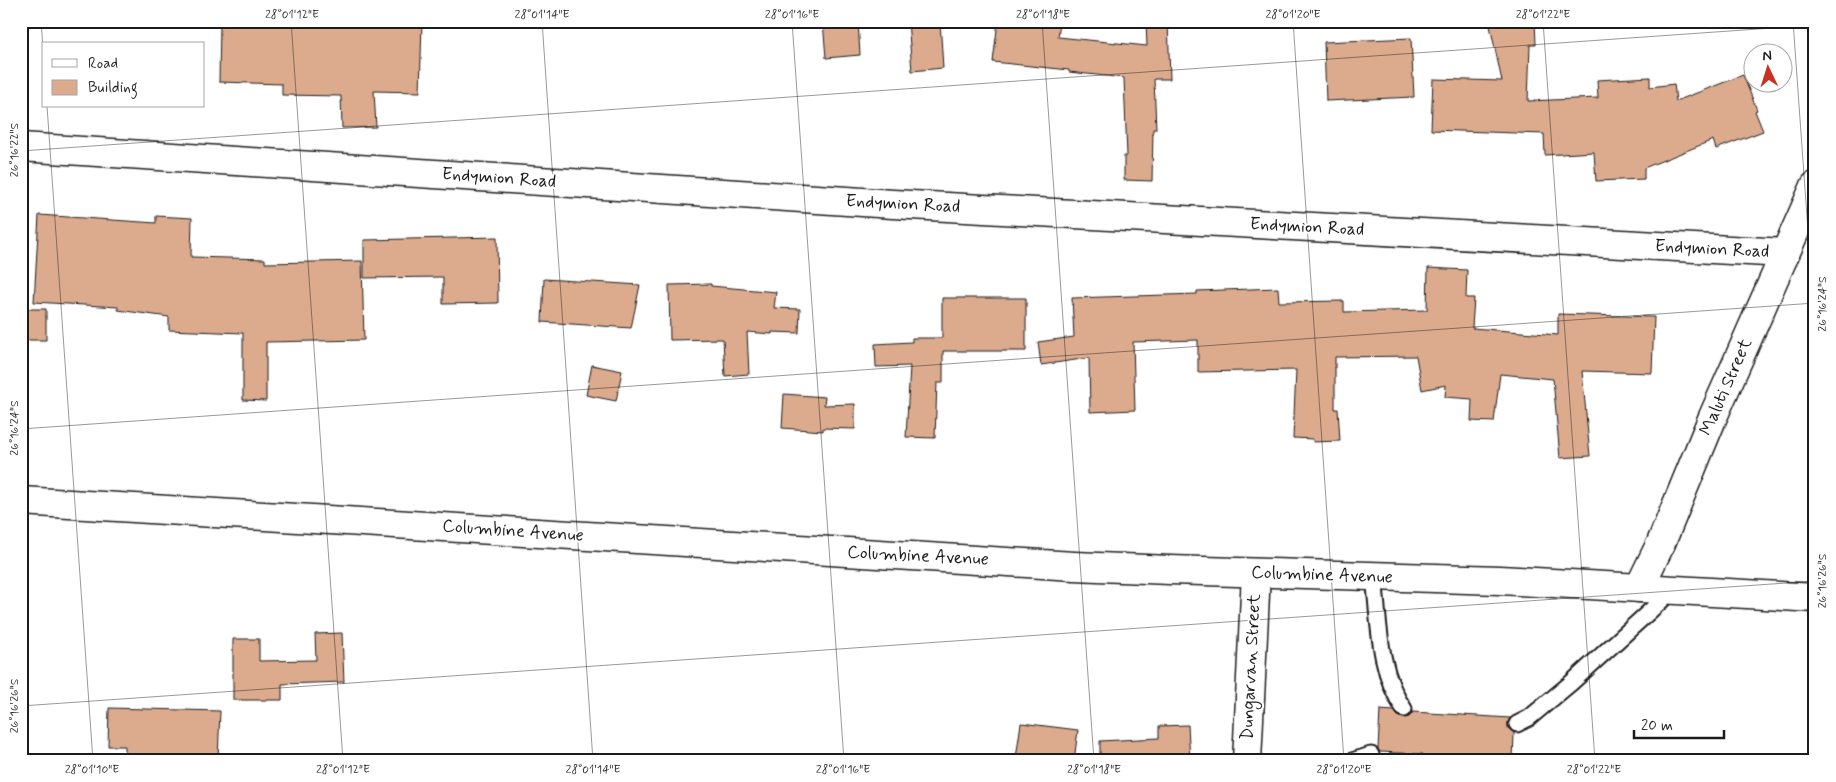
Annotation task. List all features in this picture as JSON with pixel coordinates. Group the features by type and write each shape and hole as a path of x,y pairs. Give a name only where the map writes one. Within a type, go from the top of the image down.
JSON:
{"street":[{"name":"Endymion Road","path":"21,147 892,204 1785,253"},
{"name":"Maluti Street","path":"1639,588 1815,186"},
{"name":"Columbine Avenue","path":"21,500 1045,564 1374,576 1815,598"},
{"name":"Dungarvan Street","path":"1247,761 1256,573"}],"lane":[{"path":"1374,576 1383,657 1394,695 1404,710"},
{"path":"1517,724 1529,718 1571,683 1673,590"},
{"path":"1352,761 1371,755"}],"building":[{"path":"220,21 422,21 420,92 374,91 376,127 342,128 341,96 282,95 282,84 219,82"},
{"path":"823,21 858,21 860,55 826,58"},
{"path":"908,21 940,21 943,68 912,71"},
{"path":"998,21 1060,22 1058,37 1147,46 1146,21 1168,21 1170,79 1154,79 1156,129 1153,129 1152,181 1124,180 1124,156 1127,156 1124,78 993,62"},
{"path":"1489,21 1535,21 1536,45 1530,45 1528,101 1598,98 1597,80 1650,77 1650,87 1674,84 1676,101 1743,75 1744,92 1750,92 1763,131 1716,149 1713,140 1644,168 1644,179 1596,181 1594,152 1545,155 1544,134 1431,130 1433,79 1502,81"},
{"path":"1411,38 1414,97 1326,101 1324,42"},
{"path":"39,215 156,223 156,216 192,218 191,257 265,259 265,263 362,261 364,340 266,342 266,401 243,400 243,333 169,330 169,317 118,310 118,307 34,302"},
{"path":"497,237 498,303 443,304 443,277 364,278 364,240"},
{"path":"1428,268 1467,270 1466,298 1474,298 1472,328 1558,335 1558,314 1654,317 1652,373 1582,371 1590,456 1560,458 1553,379 1500,374 1494,422 1471,421 1472,399 1445,397 1446,385 1422,390 1416,356 1335,357 1335,409 1338,409 1340,441 1313,442 1313,439 1293,438 1296,370 1198,372 1198,340 1133,342 1135,410 1090,412 1089,358 1041,365 1038,342 1074,337 1072,298 1197,294 1197,291 1278,288 1279,302 1344,301 1344,312 1427,310"},
{"path":"544,279 640,285 631,328 542,322"},
{"path":"711,284 711,286 776,292 774,308 800,309 799,333 772,332 772,334 747,332 749,374 725,376 723,339 670,340 669,285"},
{"path":"942,298 1026,298 1026,351 943,351 943,383 937,383 935,438 906,437 910,366 876,367 875,344 912,342 912,338 942,338"},
{"path":"21,309 46,309 46,340 21,340"},
{"path":"592,365 622,371 616,401 586,395"},
{"path":"784,394 825,397 824,405 855,404 855,429 823,428 823,431 782,428"},
{"path":"342,633 344,682 282,684 282,700 233,700 233,639 259,639 259,661 316,660 315,634"},
{"path":"109,708 220,711 218,759 180,761 180,758 125,757 125,746 108,746"},
{"path":"1380,710 1394,711 1399,717 1404,718 1409,717 1413,712 1510,718 1508,728 1514,733 1513,761 1484,759 1484,761 1422,761 1423,754 1380,752 1378,749"},
{"path":"1021,723 1078,730 1074,761 1020,761 1020,758 1016,758"},
{"path":"1188,725 1190,761 1100,761 1100,741 1159,738 1159,726"}]}
